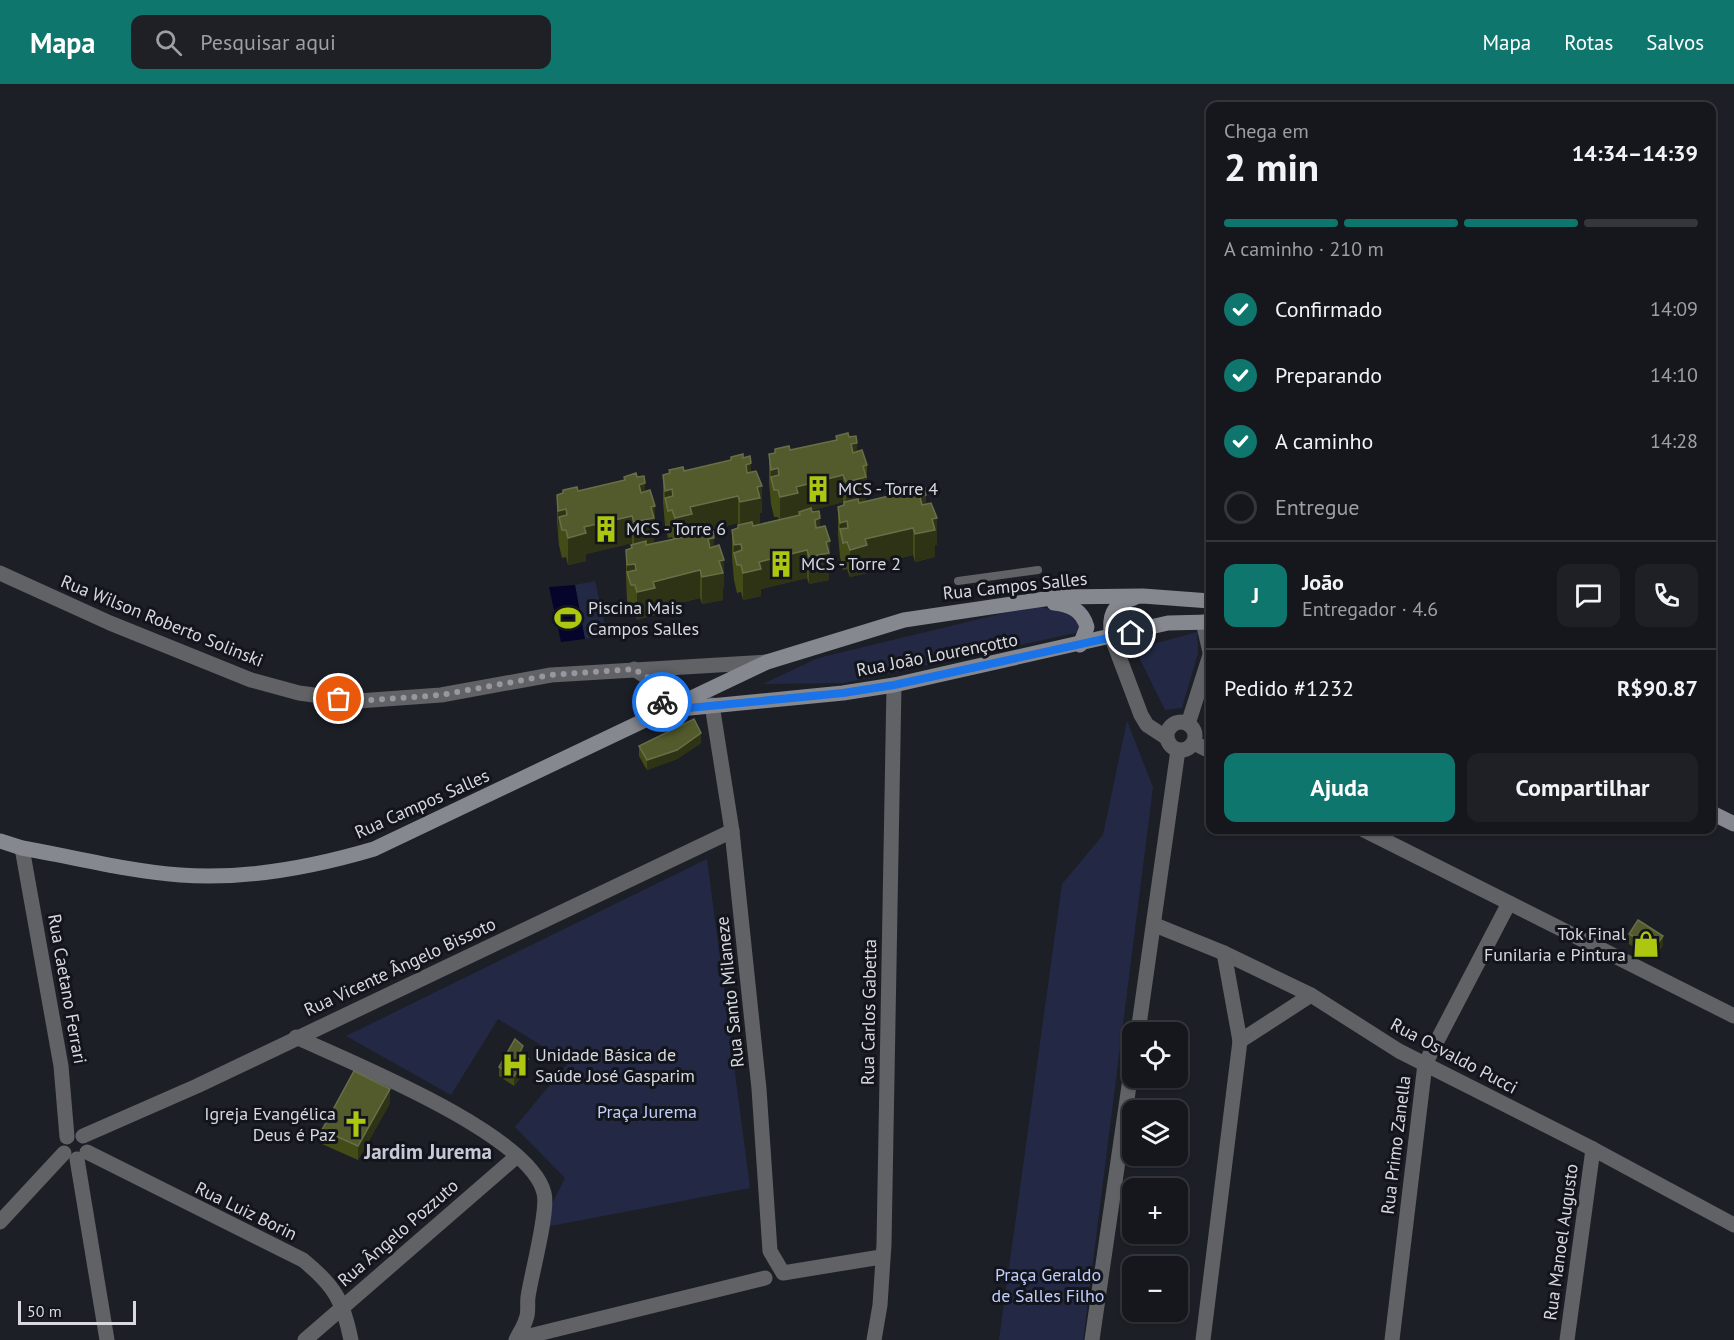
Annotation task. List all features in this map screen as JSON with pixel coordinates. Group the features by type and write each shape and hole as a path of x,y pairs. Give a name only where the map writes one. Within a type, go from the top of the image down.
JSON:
{"main road":[{"name":"Rua Campos Salles","path":"0,841 22,848 181,875 245,873 329,862 374,849 767,662 904,620 1027,600 1143,596 1206,601"},
{"path":"1112,638 1109,621 1113,611 1129,600 1143,596"},
{"path":"1183,598 1206,621"},
{"path":"1027,600 1064,604 1081,614 1087,627 1080,645"},
{"name":"Rua João Lourençotto","path":"663,712 712,705 843,693 894,685 1112,638 1168,623 1206,622"},
{"name":"Rua Campos Salles","path":"712,705 737,685 828,644"},
{"path":"1716,815 1734,824"}],"street":[{"name":"Rua Wilson Roberto Solinski","path":"0,573 185,654 251,680 299,693 358,701 441,695 551,675 767,662"},
{"path":"1112,638 1141,715 1147,725 1167,738 1171,746 1179,750 1187,749 1194,742 1193,729 1181,722 1173,724 1167,738"},
{"path":"1188,724 1206,667"},
{"path":"634,669 657,683 663,698 663,712"},
{"name":"Rua Carlos Gabetta","path":"874,1340 880,1305 881,1257 884,1244 894,685"},
{"name":"Rua Santo Milaneze","path":"712,705 732,831 759,1089 770,1251 783,1273 881,1257"},
{"path":"1194,742 1206,749"},
{"path":"1140,1022 1179,750"},
{"name":"Rua Vicente Ângelo Bissoto","path":"83,1136 197,1086 732,831"},
{"path":"1372,834 1734,1016"},
{"name":"Rua Caetano Ferrari","path":"22,848 61,1066 67,1137 63,1143 76,1154"},
{"name":"Rua Primo Zanella","path":"1392,1340 1425,1064 1509,903"},
{"name":"Rua Osvaldo Pucci","path":"1155,925 1224,953 1311,995 1399,1052 1593,1149 1734,1225"},
{"path":"1203,1340 1240,1041 1224,953"},
{"path":"1240,1041 1311,995"},
{"path":"296,1037 452,1109 517,1156 538,1181 545,1194 527,1318 517,1339"},
{"path":"1092,1340 1129,1088"},
{"path":"0,1222 87,1143 83,1136 75,1134 67,1137"},
{"name":"Rua Manoel Augusto","path":"1567,1340 1593,1149"},
{"path":"76,1154 107,1340"},
{"name":"Rua Luiz Borin","path":"76,1154 303,1260 321,1274 344,1305 351,1340"},
{"name":"Rua Ângelo Pozzuto","path":"305,1340 517,1156"},
{"path":"517,1339 765,1278"}],"lane":[{"path":"958,581 1038,570"}],"green space":[{"path":"595,581 607,634 585,639 575,585"},
{"path":"1034,606 1082,615 1080,632 844,683 763,684 818,658"},
{"path":"1197,632 1198,653 1182,708 1165,710 1135,649"},
{"name":"Praça Geraldo de Salles Filho","path":"1127,721 1153,787 1083,1340 999,1340 1062,884 1103,835"},
{"name":"Praça Jurema","path":"707,859 750,1188 540,1228 565,1178 515,1127 569,1062 498,1019 451,1095 346,1036"}],"shaded area":[{"name":"Piscina Mais Campos Salles","path":"575,585 585,639 561,642 549,587"}],"building":[{"path":"848,433 849,437 856,436 857,443 851,444 853,453 862,450 867,465 863,466 866,477 846,482 843,475 796,487 798,493 780,497 778,490 774,490 771,477 779,475 778,468 771,470 769,454 775,453 775,449 789,446 790,450 837,440 836,436"},
{"path":"743,454 743,458 750,456 751,463 746,465 747,473 756,471 762,486 757,487 760,498 740,502 738,496 690,507 692,514 675,518 672,510 668,511 665,498 673,496 672,489 665,491 663,475 670,473 669,470 683,467 684,471 731,460 731,457"},
{"path":"636,473 637,477 644,476 645,483 639,485 641,493 650,490 655,506 651,507 654,518 634,522 632,516 584,527 586,533 568,538 566,530 562,530 559,517 567,515 566,509 558,511 557,495 563,493 563,490 577,487 578,491 625,480 624,477"},
{"path":"918,485 918,489 925,488 926,495 920,497 922,505 931,503 937,518 932,519 935,530 915,534 913,528 865,539 867,545 850,550 847,542 843,543 840,529 848,528 847,521 840,523 838,507 844,505 844,502 858,499 859,503 906,492 905,489"},
{"path":"811,508 812,512 819,511 820,518 815,520 816,528 825,526 830,541 826,542 829,553 809,557 807,550 759,562 761,569 743,573 741,565 737,565 734,553 742,550 741,544 734,545 732,530 738,528 738,525 752,522 753,526 800,515 799,512"},
{"path":"705,528 706,532 713,531 714,538 708,539 710,548 719,545 724,560 719,561 723,573 702,577 700,570 653,582 655,588 637,592 635,585 631,585 627,572 636,570 635,564 627,565 626,550 632,548 631,545 646,541 646,545 694,535 693,531"},
{"path":"694,719 701,733 677,750 647,760 639,746"},
{"path":"1638,920 1663,936 1654,949 1629,934"},
{"path":"515,1039 523,1046 519,1053 528,1059 514,1076 499,1067"},
{"name":"Igreja Evangélica Deus é Paz","path":"354,1071 390,1089 358,1146 322,1130"}],"way so far":[{"path":"339,699 358,701 441,695 551,675 634,669 657,683 663,698 662,702"}],"place":[{"name":"MCS - Torre 4","path":"818,489"},
{"name":"MCS - Torre 6","path":"606,529"},
{"name":"MCS - Torre 2","path":"781,564"},
{"name":"Piscina Mais Campos Salles","path":"568,618"},
{"name":"Tok Final Funilaria e Pintura","path":"1646,944"},
{"name":"Unidade Básica de Saúde José Gasparim","path":"515,1065"},
{"name":"Igreja Evangélica Deus é Paz","path":"356,1124"}],"district":[{"name":"Jardim Jurema","path":"428,1152"}],"route":[{"path":"662,702 658,714 668,710 712,705 843,693 962,671 1131,633"}]}
